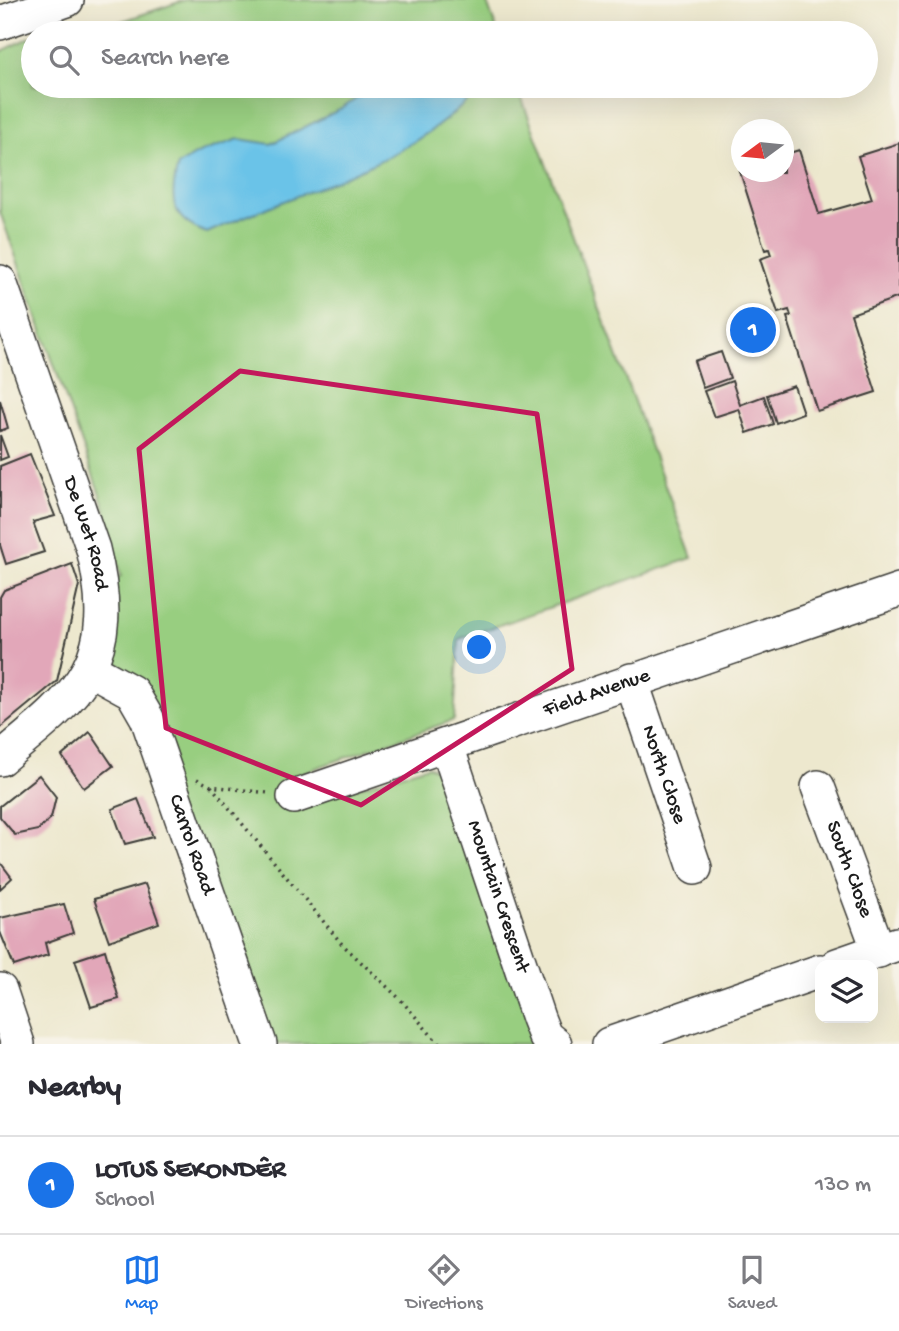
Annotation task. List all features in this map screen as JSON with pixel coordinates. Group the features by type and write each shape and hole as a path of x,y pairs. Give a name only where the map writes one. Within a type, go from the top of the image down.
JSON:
{"street":[{"path":"0,23 67,0"},
{"name":"De Wet Road","path":"0,282 98,569 103,613 101,634 90,669 70,699 0,758"},
{"name":"Field Avenue","path":"294,797 899,590"},
{"name":"Carrol Road","path":"90,669 132,692 147,718 260,1044"},
{"name":"North Close","path":"631,680 695,868"},
{"name":"Mountain Crescent","path":"447,746 538,1018 545,1036 555,1044"},
{"name":"South Close","path":"818,787 889,947"},
{"path":"851,960 889,947"},
{"path":"609,1044 815,973"},
{"path":"0,990 18,1044"}],"path":[{"path":"161,759 211,786 294,797"},
{"path":"211,786 342,944 401,1000 439,1044"}],"highlighted area":[{"path":"240,371 537,414 572,669 361,805 166,728 139,449"}],"green space":[{"path":"185,0 486,0 494,21 123,21"},
{"path":"21,42 21,98 521,98 692,558 459,639 454,720 284,779 293,807 428,766 441,772 542,1044 271,1044 111,646 114,578 121,576 104,506 0,212 0,52"}],"water":[{"path":"357,98 472,98 436,127 374,163 207,233 195,228 179,215 173,198 178,165 201,152 239,139 271,144"}],"building":[{"path":"899,143 899,297 851,314 876,392 817,411 787,317 791,316 789,310 778,313 760,259 771,255 769,249 765,250 743,182 794,182 794,152 799,150 819,214 872,199 858,156"},
{"path":"721,352 730,378 703,388 694,361"},
{"path":"732,381 740,405 764,396 773,424 747,433 739,409 714,417 704,391"},
{"path":"794,386 803,413 776,423 767,395"},
{"path":"0,400 8,428 0,431"},
{"path":"0,435 8,457 0,460"},
{"path":"30,454 55,516 33,522 44,552 6,564 0,545 0,466"},
{"path":"72,564 79,585 57,681 0,728 0,597 4,590"},
{"path":"90,732 113,766 84,788 62,756"},
{"path":"39,775 56,797 51,818 38,830 15,835 0,817 0,806"},
{"path":"138,799 153,837 125,844 112,809"},
{"path":"0,862 12,878 0,889"},
{"path":"145,884 159,923 109,941 94,899"},
{"path":"64,904 73,933 45,943 48,955 14,966 0,932 0,918"},
{"path":"105,950 119,999 91,1007 75,960"}],"place":[{"name":"LOTUS SEKONDÊR","path":"753,330"}]}
